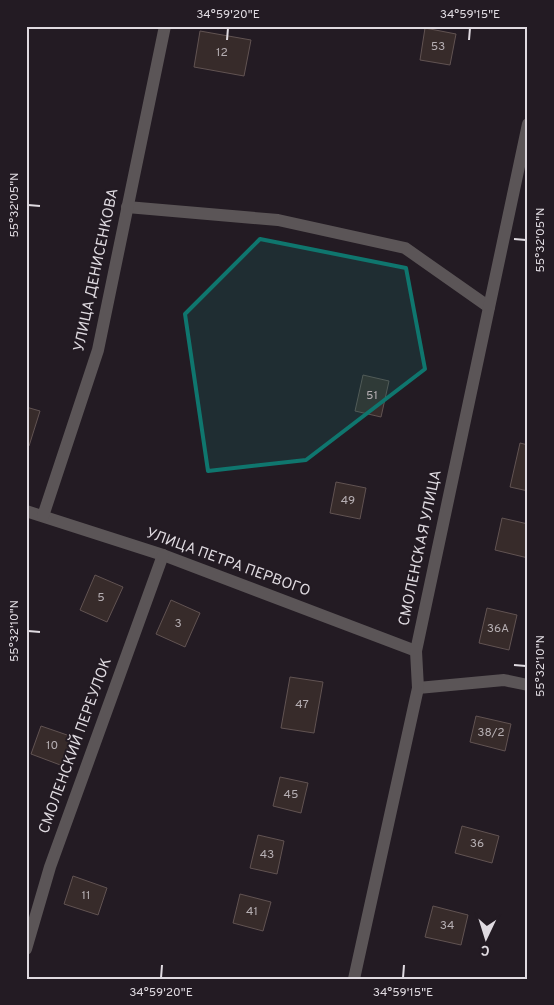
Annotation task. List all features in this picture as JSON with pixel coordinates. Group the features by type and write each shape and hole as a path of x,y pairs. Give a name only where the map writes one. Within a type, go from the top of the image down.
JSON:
{"street":[{"name":"УЛИЦА ДЕНИСЕНКОВА","path":"43,516 98,350 165,26"},
{"name":"СМОЛЕНСКАЯ УЛИЦА","path":"354,979 418,688 416,651 528,124"},
{"path":"127,207 278,220 405,248 489,307"},
{"name":"УЛИЦА ПЕТРА ПЕРВОГО","path":"26,511 163,555 416,651"},
{"name":"СМОЛЕНСКИЙ ПЕРЕУЛОК","path":"26,949 50,867 163,555"},
{"path":"418,688 504,680 528,685"}],"highlighted area":[{"path":"260,239 406,268 425,369 306,460 208,471 185,314"}],"building":[{"path":"425,28 456,34 450,65 420,60"},
{"path":"200,31 251,40 244,76 194,67"},
{"path":"363,375 389,381 381,417 355,411"},
{"path":"26,407 40,411 29,446 26,445"},
{"path":"520,443 528,445 528,491 510,487"},
{"path":"336,482 366,488 360,519 330,513"},
{"path":"502,518 528,524 528,558 495,550"},
{"path":"95,575 123,587 107,622 80,610"},
{"path":"171,600 200,613 185,647 156,634"},
{"path":"487,608 517,615 509,650 479,643"},
{"path":"290,677 323,682 314,733 281,728"},
{"path":"476,716 511,724 505,751 470,742"},
{"path":"41,726 73,737 63,766 31,754"},
{"path":"280,777 308,783 301,813 273,806"},
{"path":"462,826 499,836 492,863 455,853"},
{"path":"258,835 284,841 277,874 250,868"},
{"path":"73,876 107,888 98,915 64,904"},
{"path":"240,894 271,902 263,931 233,923"},
{"path":"433,906 468,915 461,945 425,937"}]}
